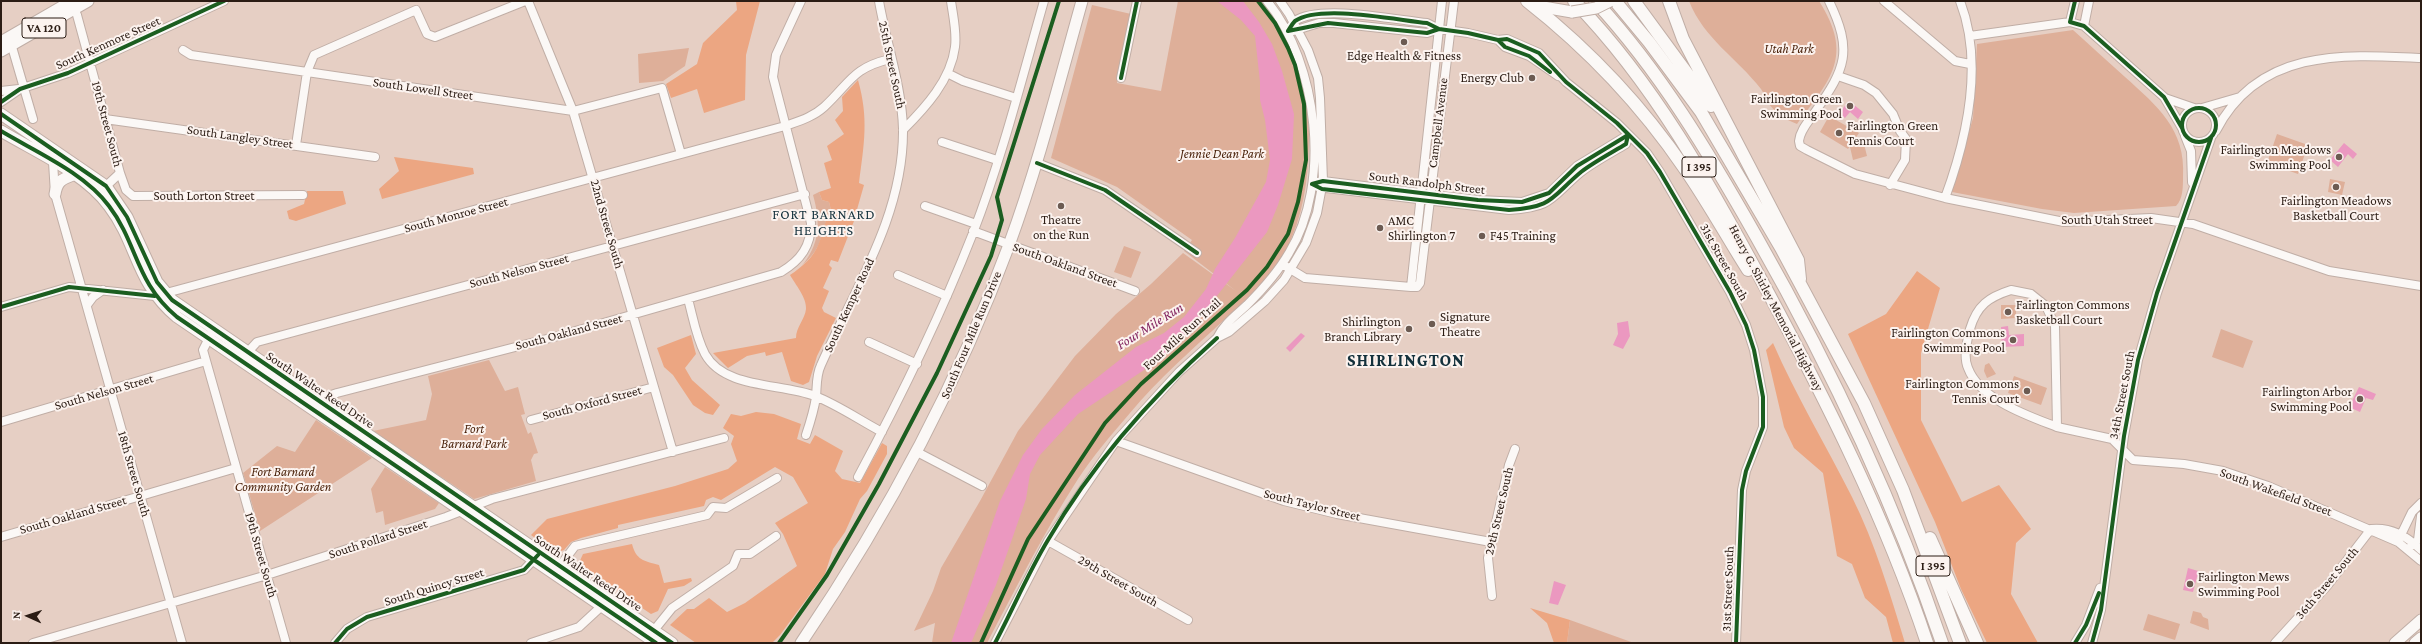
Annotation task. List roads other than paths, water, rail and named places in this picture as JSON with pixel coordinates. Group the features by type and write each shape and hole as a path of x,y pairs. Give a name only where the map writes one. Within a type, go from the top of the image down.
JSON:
{"highway":[{"path":"1527,1 1559,27 1591,58 1628,98 1671,149 1798,348"},
{"path":"1595,1 1635,48 1706,150 1807,327 1858,429 1893,510 1942,643"},
{"name":"I 395","path":"1614,1 1649,42 1701,112 1746,185 1801,285 1864,404 1903,490 1960,643"},
{"path":"1634,1 1687,71 1751,168"},
{"path":"1669,1 1683,39 1798,260 1801,285"},
{"name":"Henry G. Shirley Memorial Highway","path":"1573,7 1622,57 1663,110 1701,170 1831,410 1872,498 1910,591 1927,643"},
{"path":"1903,490 1921,518 1977,643"},
{"path":"1872,498 1920,643"}],"main road":[{"name":"VA 120","path":"1,51 8,42 73,4 88,1"},
{"name":"South Four Mile Run Drive","path":"801,643 874,527 917,452 962,360 1009,244 1037,163 1082,1"},
{"path":"1531,1 1543,6 1596,8 1610,1"},
{"name":"South Walter Reed Drive","path":"1,114 55,157 102,189 119,222 144,279 160,294 177,317 211,334 318,407 473,507 537,556 605,603 652,639 672,643"},
{"name":"South Walter Reed Drive","path":"1,132 55,157 74,175 102,189"},
{"path":"55,194 57,184 61,179 74,175"},
{"name":"South Walter Reed Drive","path":"318,407 462,511 537,556"},
{"path":"2395,643 2421,620"},
{"path":"2415,643 2421,638"}],"street":[{"name":"South Kenmore Street","path":"1,91 22,88 68,73 224,1"},
{"path":"296,145 307,72 314,55 416,10 424,29 431,37 439,36 527,1"},
{"name":"22nd Street South","path":"527,1 573,111 614,246 632,314 673,452"},
{"path":"801,1 776,55 773,66 774,90 805,194"},
{"name":"25th Street South","path":"879,1 902,109 903,130"},
{"path":"903,130 932,97 947,73 956,46 951,1"},
{"path":"858,477 917,364 975,227 1016,98 1044,1"},
{"path":"1121,78 1137,1"},
{"path":"1217,338 1224,325 1266,286 1282,264 1300,232 1312,184 1314,138 1309,92 1303,69 1288,32 1267,1"},
{"path":"994,643 1048,541 1116,441 1154,396 1217,338 1229,332 1265,301 1290,270 1306,243 1317,213 1323,185 1322,112 1318,78 1299,31 1280,1"},
{"name":"Campbell Avenue","path":"1282,264 1305,278 1411,288 1417,287 1420,283 1425,198 1442,1"},
{"name":"Campbell Avenue","path":"1425,198 1454,1"},
{"path":"1829,1 1843,34 1844,58 1838,76 1864,85 1876,93 1893,114 1900,131 1906,139 1905,160 1890,185"},
{"path":"1884,1 1955,61 1970,64"},
{"path":"1944,198 1966,125 1970,64 1970,36 1960,1"},
{"path":"2070,22 2075,1"},
{"path":"2084,26 2089,1"},
{"name":"19th Street South","path":"73,4 120,173 102,189"},
{"path":"1288,32 1294,22 1311,15 1335,13 1427,23 1439,29 1450,30"},
{"path":"1970,36 2070,22 2084,26 2164,97 2198,108 2214,116 2216,131"},
{"path":"1288,32 1299,31 1328,23 1427,33 1439,29"},
{"name":"31st Street South","path":"1450,30 1498,40 1507,39 1539,53 1563,79 1617,123 1647,152 1724,280 1746,325 1760,372 1763,397 1763,427 1746,471 1742,490 1736,643"},
{"path":"8,42 33,119"},
{"name":"South Lowell Street","path":"183,50 191,55 573,111 662,88 681,154"},
{"path":"2243,96 2198,108 2186,114 2183,130 2190,140 2195,142 2200,142 2211,138 2243,96 2265,78 2286,67 2312,59 2369,56 2421,58"},
{"name":"South Monroe Street","path":"1,307 69,287 160,294 785,126 816,114 845,82 863,68 890,58"},
{"path":"947,73 963,81 1016,98"},
{"name":"South Utah Street","path":"1838,76 1802,130 1799,141 1803,148 1833,165 1855,174 1890,185 1944,198 2064,222 2151,218 2193,224 2329,271 2421,286"},
{"name":"South Kenmore Street","path":"1,102 22,88"},
{"name":"34th Street South","path":"2164,97 2183,130 2191,151 2191,192"},
{"name":"South Langley Street","path":"105,119 375,157"},
{"name":"South Kemper Road","path":"806,436 816,396 820,366 860,285 894,194 899,173 903,130"},
{"name":"South Randolph Street","path":"1312,184 1425,198 1513,203 1532,200 1549,193 1577,166 1628,135"},
{"name":"34th Street South","path":"2092,643 2105,570 2122,449 2142,342 2183,223 2191,192 2211,138"},
{"path":"942,142 997,160"},
{"name":"18th Street South","path":"55,157 55,194 83,288 110,390 182,643"},
{"path":"1037,163 1105,190 1197,253"},
{"name":"South Lorton Street","path":"120,173 126,190 133,196 303,195"},
{"name":"South Oakland Street","path":"318,407 325,397 337,393 558,336 781,272 800,258 811,235 810,212 805,194"},
{"name":"South Nelson Street","path":"244,357 256,342 805,194"},
{"path":"925,206 975,227"},
{"name":"South Oakland Street","path":"975,227 1009,244 1135,291"},
{"path":"898,275 947,296"},
{"path":"87,305 93,297 104,290"},
{"name":"South Wakefield Street","path":"2058,427 2055,326 2046,306 2031,294 2011,290 1993,296 1980,307 1970,327 1966,347 1968,368 1978,384 2009,408 2058,427 2112,439 2133,460 2184,464 2223,471 2268,486 2371,529 2399,538 2406,548 2421,561"},
{"path":"688,299 700,341 706,355 715,366 728,376 741,381 782,386 816,396 882,432"},
{"name":"19th Street South","path":"211,334 203,350 286,643"},
{"path":"869,342 917,364"},
{"name":"South Nelson Street","path":"1,422 206,362"},
{"name":"South Oxford Street","path":"530,420 654,386"},
{"name":"South Pollard Street","path":"33,643 267,574 462,511 492,499 724,438"},
{"name":"South Taylor Street","path":"1116,441 1284,501 1337,514 1491,542"},
{"name":"29th Street South","path":"1492,596 1488,558 1509,465 1516,450"},
{"path":"917,452 982,486"},
{"name":"South Oakland Street","path":"1,536 236,468"},
{"path":"557,570 575,546 707,515 713,507 726,508 777,478"},
{"path":"2399,538 2412,512 2421,503"},
{"path":"2406,548 2418,547 2421,516"},
{"name":"South Wakefield Street","path":"2371,529 2381,528 2418,547"},
{"name":"36th Street South","path":"2275,643 2327,586 2371,529"},
{"path":"652,639 672,608 733,566 738,554 750,554 776,536"},
{"name":"29th Street South","path":"1048,541 1188,620"},
{"name":"South Quincy Street","path":"335,643 347,629 367,618 524,570 537,556"},
{"path":"532,643 580,627 605,603"},
{"name":"34th Street South","path":"2075,643 2099,604"}],"place":[{"name":"Edge Health & Fitness","path":"1404,42"},
{"name":"Energy Club","path":"1532,78"},
{"name":"Fairlington Green Swimming Pool","path":"1850,106"},
{"name":"Fairlington Green Tennis Court","path":"1839,133"},
{"name":"Fairlington Meadows Swimming Pool","path":"2339,157"},
{"name":"Fairlington Meadows Basketball Court","path":"2336,187"},
{"name":"Theatre on the Run","path":"1061,206"},
{"name":"AMC Shirlington 7","path":"1380,228"},
{"name":"F45 Training","path":"1482,236"},
{"name":"Fairlington Commons Basketball Court","path":"2008,312"},
{"name":"Signature Theatre","path":"1432,324"},
{"name":"Shirlington Branch Library","path":"1409,329"},
{"name":"Fairlington Commons Swimming Pool","path":"2013,340"},
{"name":"Fairlington Commons Tennis Court","path":"2027,391"},
{"name":"Fairlington Arbor Swimming Pool","path":"2360,399"},
{"name":"Fairlington Mews Swimming Pool","path":"2190,584"}],"district":[{"name":"FORT BARNARD HEIGHTS","path":"824,224"},
{"name":"SHIRLINGTON","path":"1406,361"}],"park label":[{"name":"Utah Park","path":"1789,49"},
{"name":"Jennie Dean Park","path":"1222,154"},
{"name":"Fort Barnard Park","path":"474,436"},
{"name":"Fort Barnard Community Garden","path":"283,480"}],"water label":[{"name":"Four Mile Run","path":"1150,326"}]}
